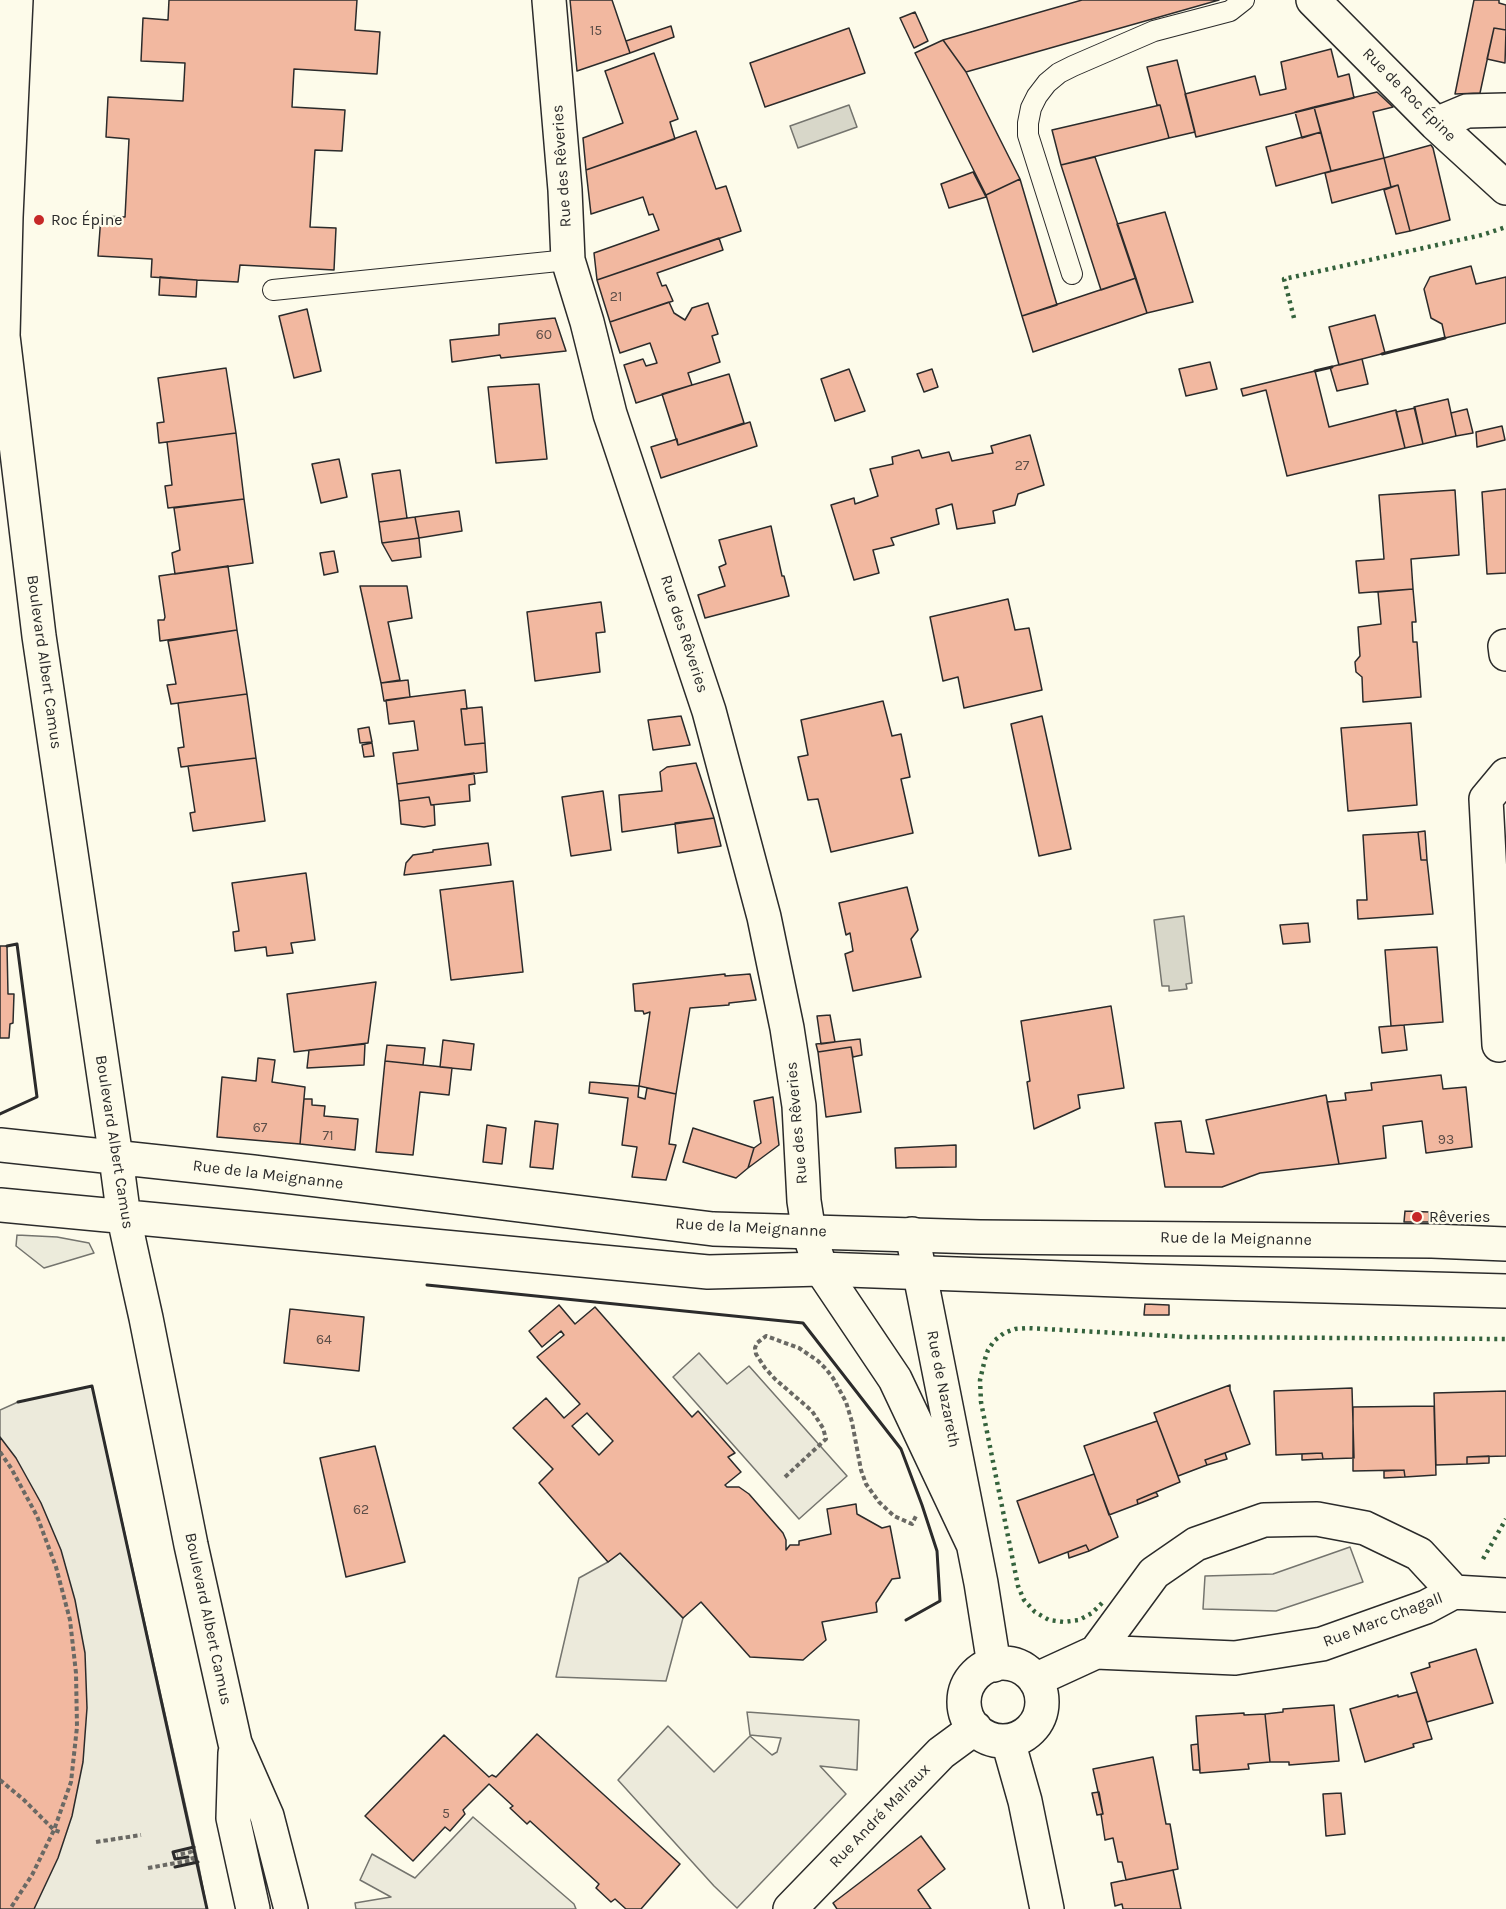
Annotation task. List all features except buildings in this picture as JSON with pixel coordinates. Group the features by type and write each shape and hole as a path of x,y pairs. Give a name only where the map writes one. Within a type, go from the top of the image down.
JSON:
{"street":[{"name":"Boulevard Albert Camus","path":"16,0 1,336 13,537 40,647 124,1218 235,1743 267,1816 291,1909"},
{"name":"Rue des Rêveries","path":"549,0 565,190 568,260 587,322 610,414 709,711 764,917 788,1028 799,1106 804,1201 809,1233 821,1269"},
{"name":"Rue de Roc Épine","path":"1313,0 1436,124 1506,188"},
{"path":"1436,124 1467,111 1506,110"},
{"path":"1499,1045 1486,799 1506,775"},
{"name":"Rue de la Meignanne","path":"0,1145 253,1172 713,1229 980,1237 1432,1241 1506,1244"},
{"path":"0,1205 708,1272 821,1269 1506,1291"},
{"name":"Rue de Nazareth","path":"912,1234 981,1583 994,1665"},
{"name":"Rue de Nazareth","path":"821,1269 895,1379 973,1544"},
{"name":"Rue Marc Chagall","path":"1096,1652 1154,1572 1196,1544 1264,1520 1317,1519 1365,1528 1419,1554 1454,1592"},
{"name":"Rue Marc Chagall","path":"1035,1680 1096,1652 1235,1658 1322,1644 1426,1606 1454,1592 1506,1595"},
{"path":"1004,1663 1028,1672 1035,1680 1041,1692 1041,1714 1028,1732 1017,1739 999,1741 985,1737 971,1725 964,1701 970,1682 981,1671 1004,1663"},
{"name":"Rue André Malraux","path":"790,1909 941,1753 975,1728"},
{"path":"1008,1741 1025,1801 1047,1909"},
{"name":"Boulevard Albert Camus","path":"235,1743 233,1818 253,1909"}],"lane":[{"path":"1071,274 1028,135 1031,108 1037,96 1059,73 1073,66 1154,30 1230,10 1244,0"},
{"path":"273,290 568,260"}],"path":[{"path":"785,1477 826,1439 823,1428 812,1411 775,1379 756,1354 757,1343 766,1336 798,1348 818,1361 833,1378 846,1402 864,1477 879,1502 894,1516 912,1524 919,1510"},
{"path":"0,1452 37,1516 56,1567 70,1620 76,1673 77,1727 71,1782 54,1830 32,1875 10,1909"},
{"path":"0,1780 54,1830 60,1832"},
{"path":"96,1842 141,1835"},
{"path":"148,1868 193,1860 191,1852 177,1855"}],"shaded area":[{"path":"849,105 857,127 798,148 790,126"},
{"path":"1184,916 1192,983 1186,984 1187,989 1169,991 1169,986 1162,986 1154,920"},
{"path":"17,1235 57,1237 89,1243 94,1253 44,1268 16,1246"},
{"path":"699,1353 727,1384 749,1366 847,1476 799,1519 673,1377"},
{"path":"92,1386 207,1909 17,1909 0,1463 0,1410 18,1402"},
{"path":"1350,1547 1363,1582 1276,1611 1203,1609 1205,1576 1273,1574"},
{"path":"620,1553 683,1618 666,1681 556,1677 579,1578"},
{"path":"747,1712 859,1720 857,1770 820,1766 846,1794 737,1908 714,1886 618,1780 668,1726 714,1772 750,1736 772,1755 777,1752 781,1738 750,1735"},
{"path":"473,1817 574,1904 576,1909 356,1909 355,1903 391,1897 360,1880 372,1854 415,1878"}],"hedge":[{"path":"1294,318 1284,279 1482,235 1506,227"},
{"path":"1102,1603 1092,1613 1079,1620 1064,1622 1049,1620 1035,1612 1024,1600 1018,1586 981,1402 980,1380 985,1359 994,1341 1004,1333 1027,1328 1188,1337 1506,1339"},
{"path":"1483,1559 1506,1519"}],"wall":[{"path":"1382,354 1445,338"},
{"path":"1315,371 1332,367"},
{"path":"0,1114 37,1097 17,944 7,946"},
{"path":"427,1285 803,1323 901,1449 922,1505 937,1551 940,1601 906,1620"},
{"path":"18,1402 92,1386 207,1909"},
{"path":"188,1857 175,1859 173,1852 194,1847"},
{"path":"175,1867 198,1862"}],"place":[{"name":"Roc Épine","path":"39,220"},
{"name":"Rêveries","path":"1417,1217"}]}
